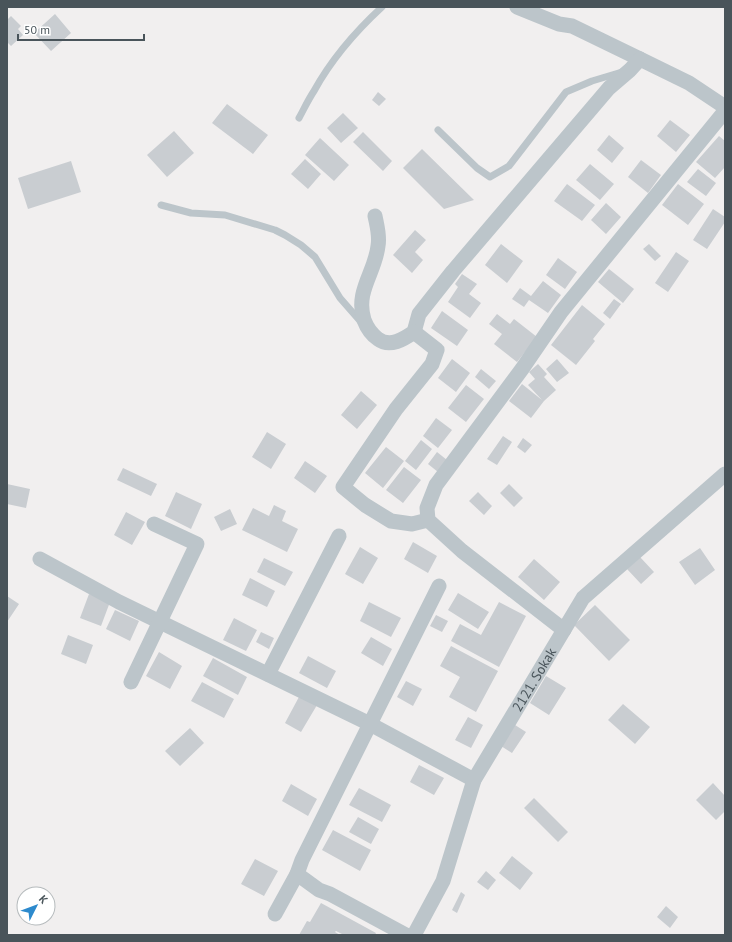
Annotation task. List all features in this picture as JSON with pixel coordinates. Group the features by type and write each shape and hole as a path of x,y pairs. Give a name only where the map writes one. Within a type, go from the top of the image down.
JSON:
{"street":[{"path":"517,7 559,24 572,26 635,65 689,83 725,107"},
{"path":"375,216 379,237 378,247 366,283 361,304 367,328 380,341 389,343 398,342 414,332 419,314 453,271 609,88 635,65"},
{"path":"564,630 462,551 428,520 427,508 436,486 522,369 560,312 725,111"},
{"path":"414,332 437,350 432,364 396,409 343,487 366,505 391,521 412,524 428,520"},
{"name":"2121. Sokak","path":"414,935 443,881 474,780 583,598 725,474"},
{"path":"130,682 197,544 154,524"},
{"path":"268,674 339,536"},
{"path":"40,559 119,602 370,724 474,780"},
{"path":"275,914 297,874 302,860 439,586"},
{"path":"297,874 318,890 330,894 406,935"}],"lane":[{"path":"299,118 314,90 339,54 370,18 382,7"},
{"path":"438,130 477,168 490,177 509,166 566,92 635,65"},
{"path":"161,205 191,213 225,215 275,230 285,235 301,245 315,257 340,298 367,328"}],"building":[{"path":"55,14 71,33 51,51 34,33"},
{"path":"11,16 21,26 18,29 23,35 11,46 7,42 7,20"},
{"path":"378,92 386,99 379,106 372,100"},
{"path":"227,104 268,135 253,154 212,123"},
{"path":"343,113 358,128 341,143 327,128"},
{"path":"670,120 690,135 676,152 657,136"},
{"path":"174,131 194,153 167,177 147,155"},
{"path":"363,132 392,161 383,171 353,142"},
{"path":"609,135 624,148 612,163 597,150"},
{"path":"719,136 725,141 725,167 715,178 696,162"},
{"path":"320,138 349,165 334,181 305,155"},
{"path":"422,149 474,200 444,209 403,168"},
{"path":"305,159 321,174 308,189 291,174"},
{"path":"641,160 661,175 648,193 628,177"},
{"path":"71,161 81,192 28,209 18,178"},
{"path":"590,164 614,184 600,200 576,180"},
{"path":"698,169 716,183 706,196 687,182"},
{"path":"567,184 595,205 582,221 554,201"},
{"path":"678,184 704,204 688,225 662,205"},
{"path":"606,203 621,217 606,234 591,220"},
{"path":"713,209 725,217 725,222 707,249 693,240"},
{"path":"415,230 426,240 415,252 423,260 412,273 393,255"},
{"path":"501,244 523,261 507,283 485,265"},
{"path":"649,244 661,256 655,261 643,249"},
{"path":"676,252 689,261 668,292 655,283"},
{"path":"558,258 577,272 565,289 546,275"},
{"path":"609,269 634,289 623,303 598,282"},
{"path":"462,274 477,284 469,294 481,303 470,318 448,302 458,287 455,284"},
{"path":"543,281 561,295 548,313 529,300 524,307 512,299 520,288 531,296"},
{"path":"614,299 621,304 610,319 603,313"},
{"path":"582,305 605,324 593,339 595,341 576,365 551,345"},
{"path":"442,311 468,330 457,346 431,328"},
{"path":"497,314 510,324 514,319 537,337 517,362 494,344 502,334 489,324"},
{"path":"452,359 470,373 456,392 438,378"},
{"path":"557,359 569,373 557,382 546,369"},
{"path":"538,364 547,374 544,377 556,390 544,401 531,418 509,401 522,384 542,400 528,385 535,379 529,372"},
{"path":"481,369 496,381 489,389 475,377"},
{"path":"466,385 484,399 466,422 448,408"},
{"path":"361,391 377,405 357,429 341,415"},
{"path":"436,418 452,430 438,448 423,436"},
{"path":"267,432 286,444 271,469 252,457"},
{"path":"503,436 512,442 497,465 487,459"},
{"path":"523,438 532,445 525,453 517,447"},
{"path":"421,440 432,449 416,470 405,461"},
{"path":"386,447 404,461 383,488 365,473"},
{"path":"437,452 447,460 438,472 428,464"},
{"path":"305,461 327,476 315,493 294,478"},
{"path":"404,467 421,480 403,503 386,490"},
{"path":"123,468 157,484 151,496 117,480"},
{"path":"7,484 30,489 26,508 7,504"},
{"path":"509,484 523,498 514,507 500,493"},
{"path":"176,492 202,504 191,529 165,516"},
{"path":"478,492 492,506 484,515 469,501"},
{"path":"274,505 286,511 282,521 298,529 287,552 242,530 253,508 269,516"},
{"path":"230,509 237,524 221,531 214,517"},
{"path":"126,512 145,522 132,545 114,535"},
{"path":"413,542 437,556 428,573 404,559"},
{"path":"360,547 378,558 363,584 345,574"},
{"path":"700,548 715,570 695,585 679,562"},
{"path":"640,557 654,572 641,584 627,569"},
{"path":"264,558 293,572 285,586 257,572"},
{"path":"534,559 560,582 544,600 518,577"},
{"path":"250,578 275,591 267,607 242,595"},
{"path":"458,593 489,612 478,629 448,610"},
{"path":"89,594 110,602 101,626 80,618"},
{"path":"7,596 19,604 7,622"},
{"path":"369,602 401,618 391,637 360,621"},
{"path":"499,602 526,616 499,667 451,641 460,624 481,635"},
{"path":"595,605 630,640 609,661 574,625"},
{"path":"115,610 139,621 130,641 106,629"},
{"path":"436,615 448,621 442,632 430,626"},
{"path":"234,618 257,630 246,651 223,640"},
{"path":"261,632 274,638 269,649 256,642"},
{"path":"68,635 93,645 86,664 61,654"},
{"path":"371,637 392,649 383,666 361,653"},
{"path":"451,646 498,671 476,712 449,697 460,677 440,666"},
{"path":"159,652 182,666 170,689 146,676"},
{"path":"308,656 336,671 327,688 299,673"},
{"path":"213,658 247,677 238,695 203,676"},
{"path":"546,676 566,688 549,715 530,703"},
{"path":"406,681 422,689 413,706 397,697"},
{"path":"202,682 234,699 224,718 191,701"},
{"path":"300,695 317,705 301,732 285,723"},
{"path":"623,704 650,727 635,744 608,720"},
{"path":"468,717 483,725 471,748 455,740"},
{"path":"515,725 526,732 512,753 501,746"},
{"path":"190,728 204,743 180,766 165,751"},
{"path":"419,765 444,778 434,795 410,782"},
{"path":"713,783 725,796 725,811 716,820 696,800"},
{"path":"291,784 317,799 308,816 282,801"},
{"path":"359,788 391,805 382,822 349,805"},
{"path":"534,798 568,832 558,842 524,808"},
{"path":"358,817 379,829 371,844 349,832"},
{"path":"333,830 371,850 360,871 322,850"},
{"path":"512,856 533,873 520,890 499,873"},
{"path":"255,859 278,871 264,896 241,884"},
{"path":"486,871 496,880 488,890 477,882"},
{"path":"461,892 465,895 457,913 452,910"},
{"path":"321,903 376,933 375,935 344,935 336,931 335,932 340,935 299,935 307,921 310,922"},
{"path":"666,906 678,917 670,928 657,917"}]}
